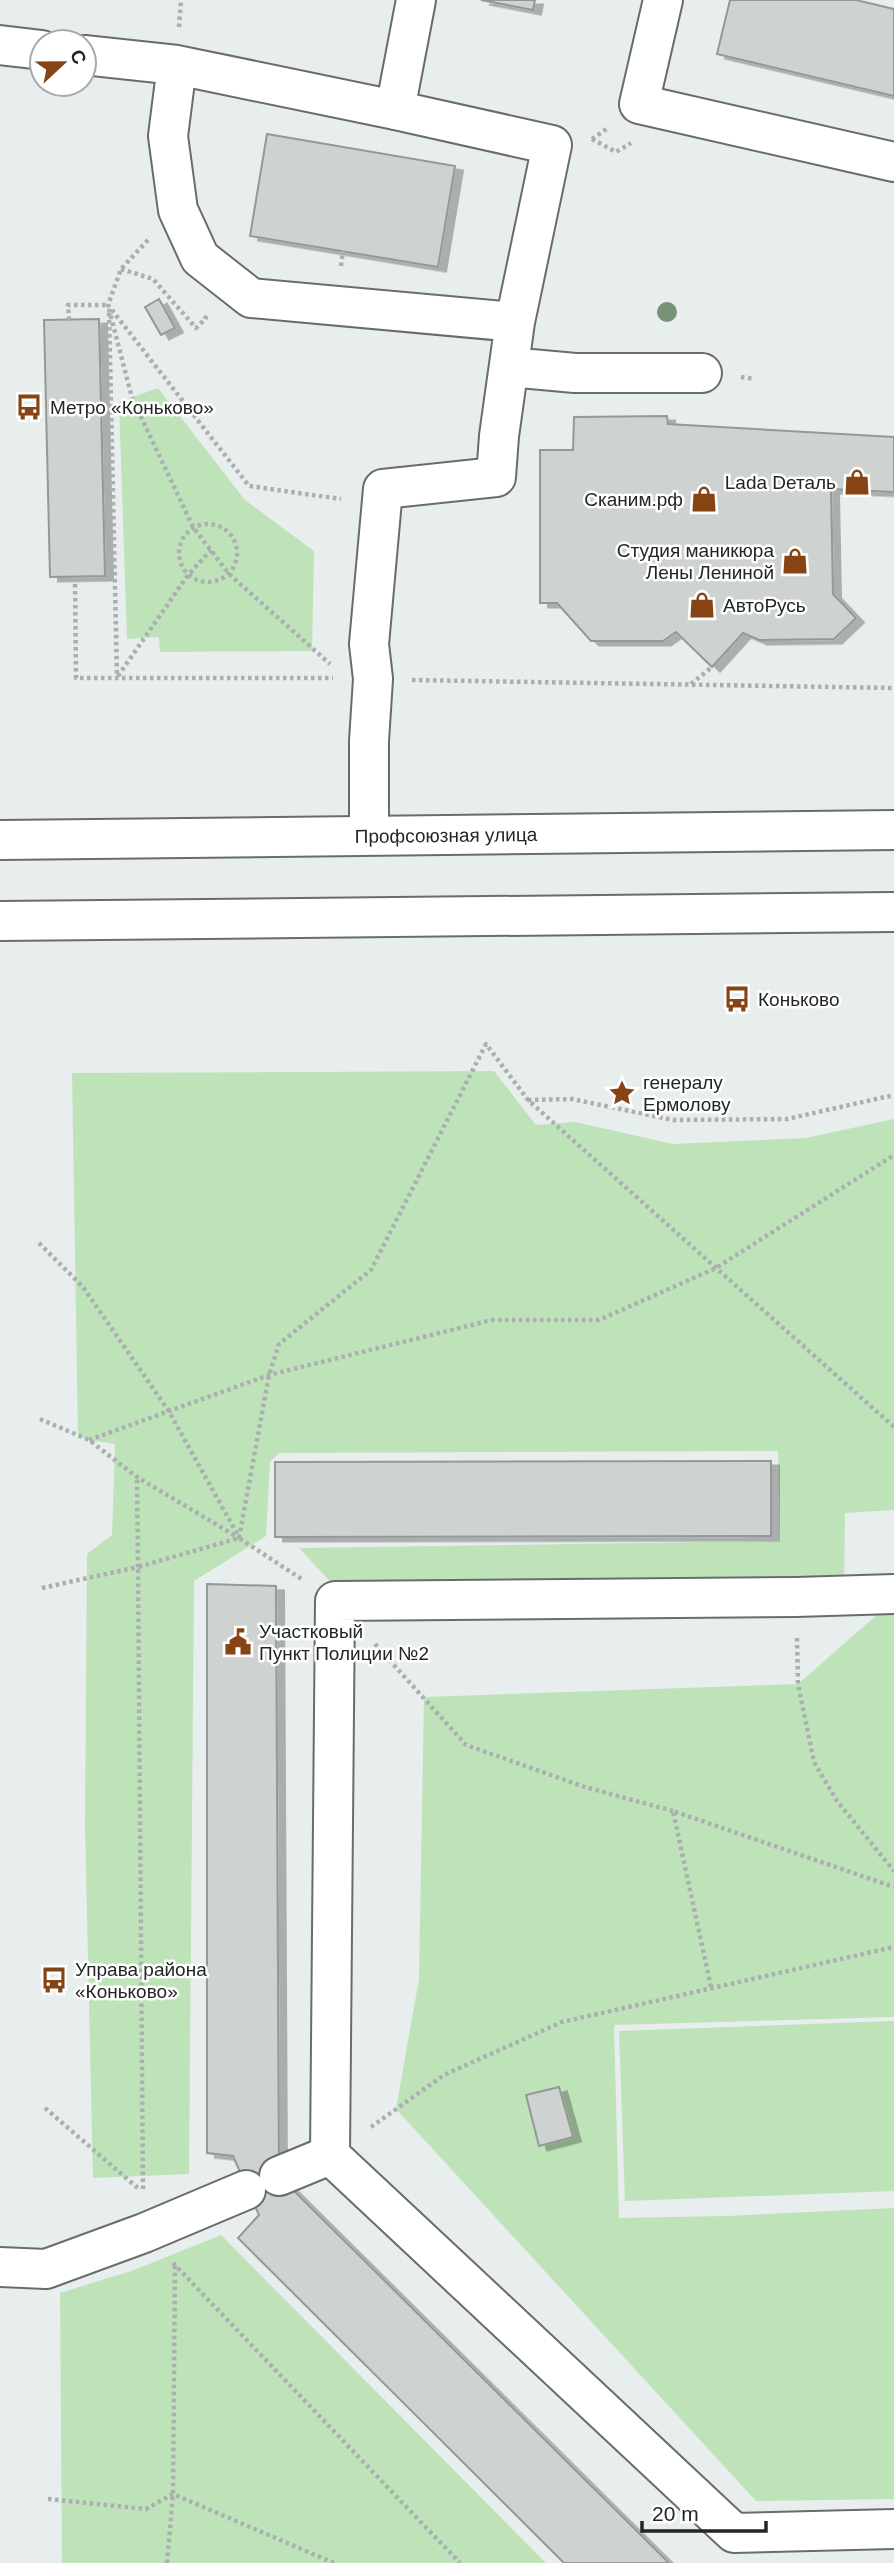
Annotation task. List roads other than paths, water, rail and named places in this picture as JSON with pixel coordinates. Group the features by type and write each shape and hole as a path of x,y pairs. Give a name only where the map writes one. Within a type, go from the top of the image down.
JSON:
{"main road":[{"path":"395,110 416,0"},
{"path":"663,0 639,104 894,162"},
{"path":"0,46 28,49"},
{"path":"98,57 177,65 552,145 515,323 496,477 383,489 369,645 360,679 369,741 369,835"},
{"path":"177,65 168,136 178,210 200,258 251,298 515,323"},
{"path":"509,367 575,373 702,373"},
{"name":"Профсоюзная улица","path":"0,840 894,830"},
{"path":"0,921 894,912"},
{"path":"894,1594 335,1601 330,2155 734,2533 894,2529"},
{"path":"0,2267 46,2269 144,2233 330,2155"}],"place":[{"name":"Метро «Коньково»","path":"29,407"},
{"name":"Lada Dеталь","path":"857,482"},
{"name":"Сканим.рф","path":"704,499"},
{"name":"Студия маникюра Лены Лениной","path":"795,561"},
{"name":"АвтоРусь","path":"702,605"},
{"name":"Коньково","path":"737,999"},
{"name":"генералу Ермолову","path":"622,1093"},
{"name":"Участковый Пункт Полиции №2","path":"238,1642"},
{"name":"Управа района «Коньково»","path":"54,1980"}]}
